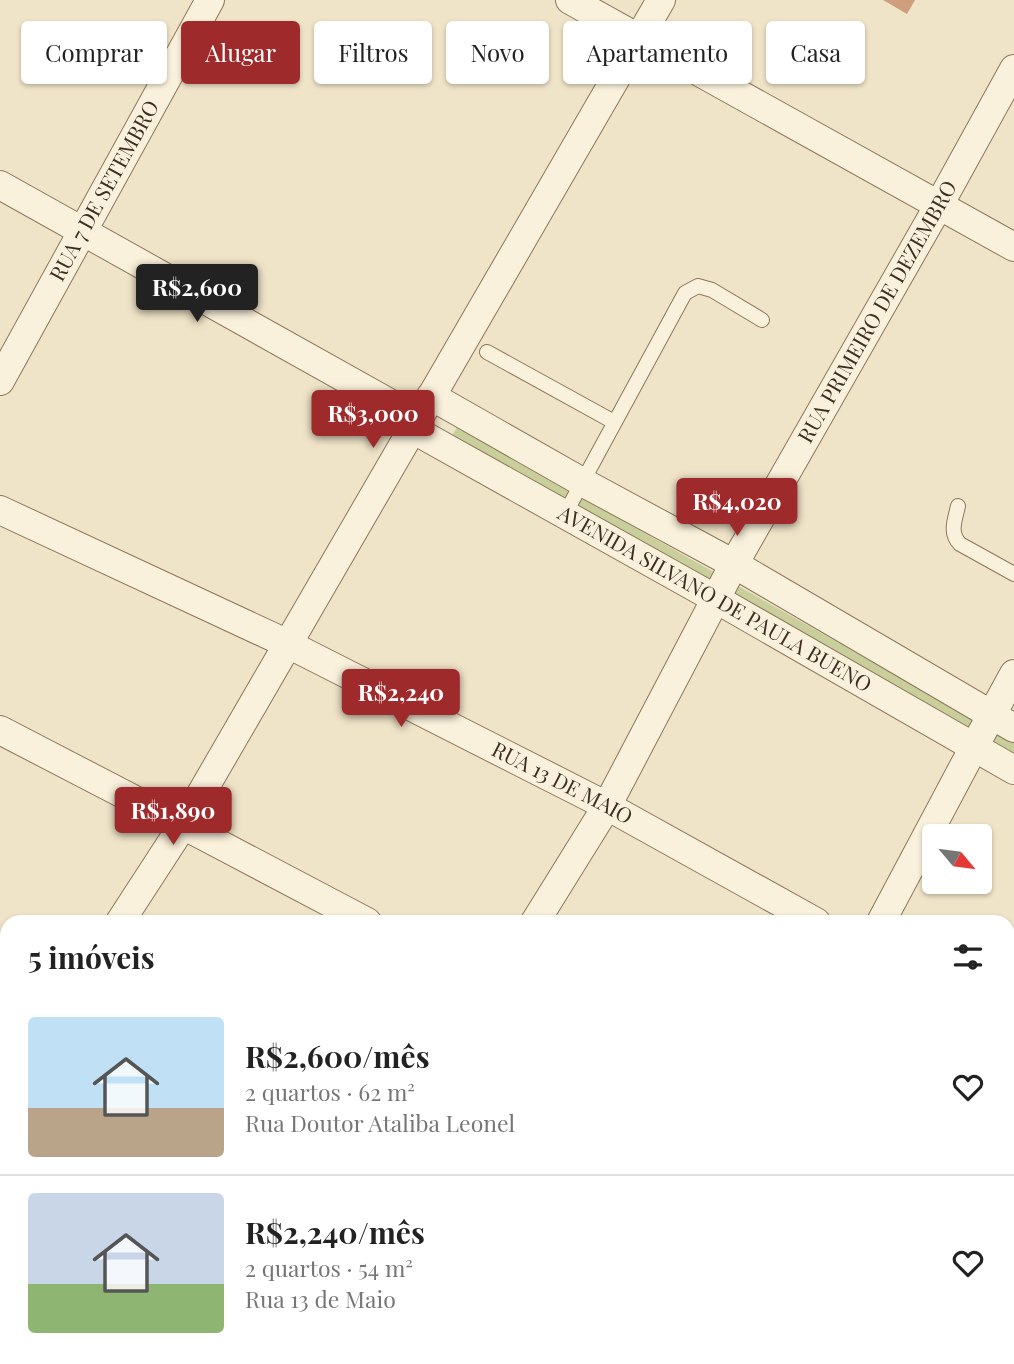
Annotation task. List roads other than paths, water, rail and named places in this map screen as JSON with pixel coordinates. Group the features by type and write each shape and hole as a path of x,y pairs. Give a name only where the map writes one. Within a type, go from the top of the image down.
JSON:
{"street":[{"name":"RUA 7 DE SETEMBRO","path":"0,381 210,0"},
{"path":"570,0 607,21"},
{"path":"649,21 661,0"},
{"name":"RUA PRIMEIRO DE DEZEMBRO","path":"540,915 607,806 734,564 1014,69"},
{"path":"125,915 183,825 613,84"},
{"path":"720,84 1014,247"},
{"path":"0,185 421,415"},
{"name":"AVENIDA SILVANO DE PAULA BUENO","path":"421,415 583,482 734,564 1003,721"},
{"name":"AVENIDA SILVANO DE PAULA BUENO","path":"421,415 565,514 1014,770"},
{"name":"RUA 13 DE MAIO","path":"0,510 288,644 607,806 803,915"},
{"path":"885,915 974,747 1003,721 1014,674"},
{"path":"0,730 354,915"}],"lane":[{"path":"565,514 685,293 698,286 712,290 762,320"},
{"path":"487,352 614,422"},
{"path":"958,506 954,538 1014,574"}]}
